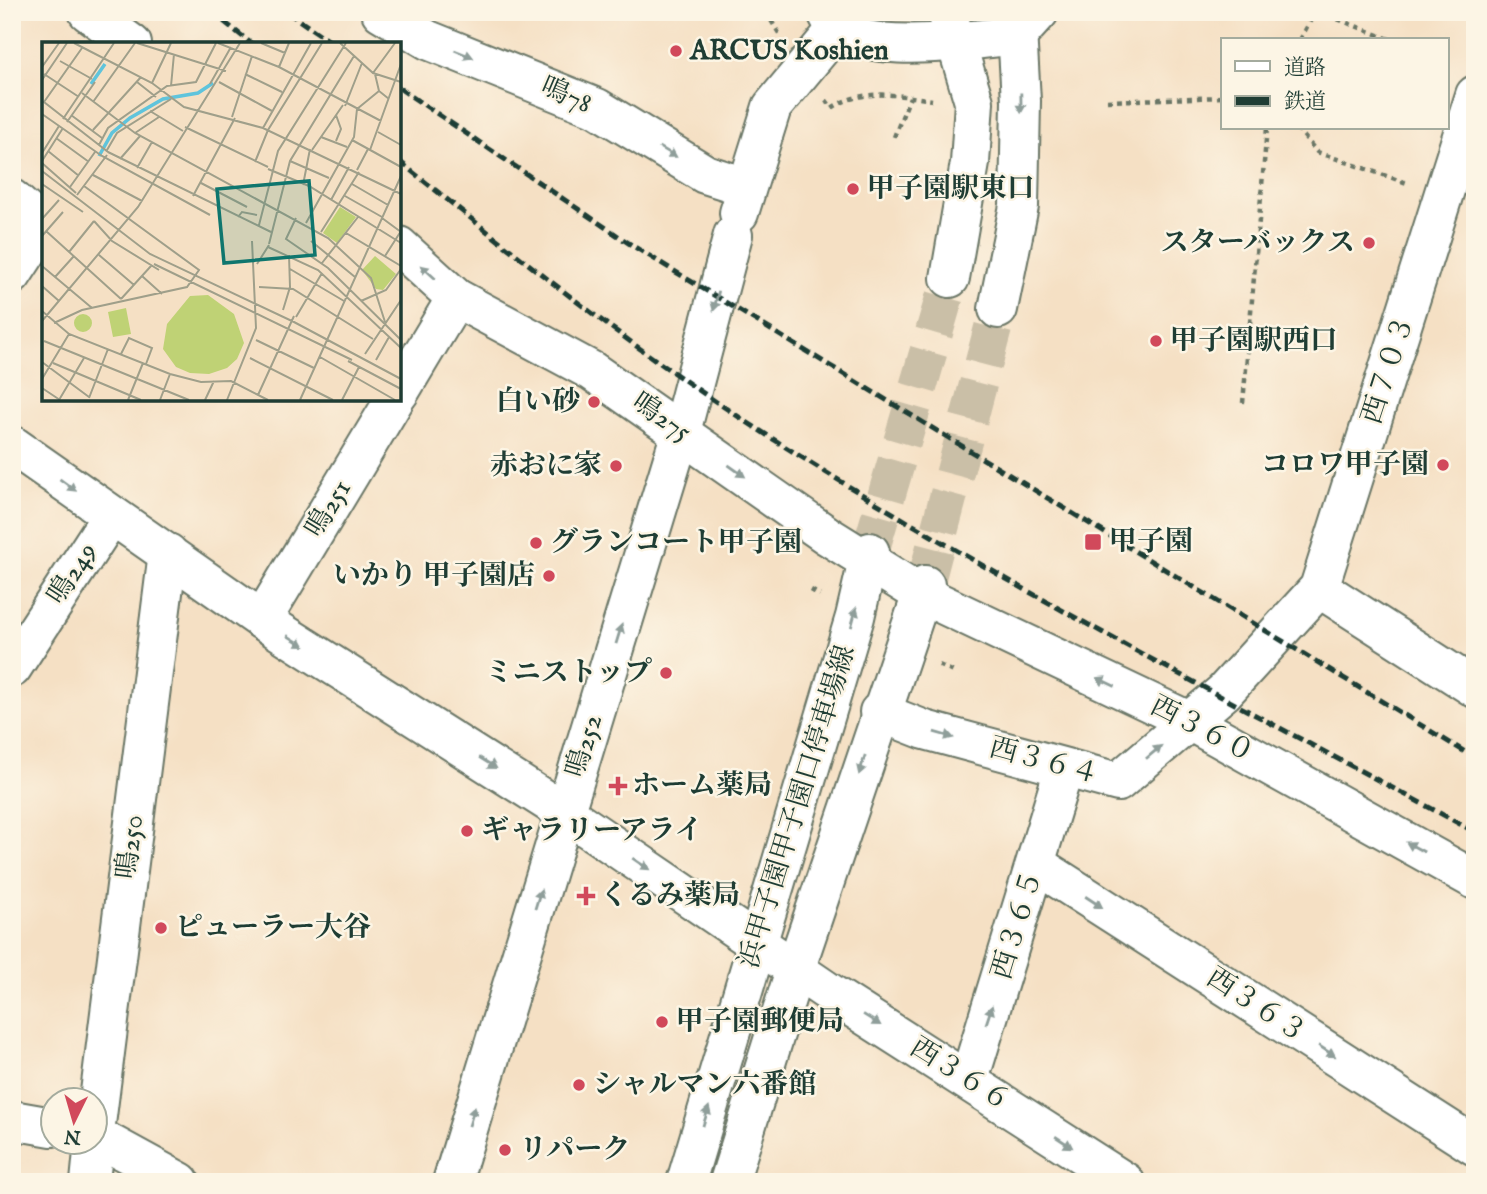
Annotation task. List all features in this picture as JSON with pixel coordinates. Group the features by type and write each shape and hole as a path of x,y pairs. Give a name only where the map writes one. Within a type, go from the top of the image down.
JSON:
{"street":[{"path":"88,12 129,42"},
{"name":"鳴78","path":"382,12 428,26 597,108 705,174 739,212"},
{"path":"838,17 849,36 876,42 951,27 1024,20 1019,206 998,309"},
{"name":"鳴252","path":"452,1182 681,432 739,212 767,122 772,107 838,17"},
{"path":"950,278 970,163 974,102 951,27"},
{"name":"西７０３","path":"1191,722 1224,692 1319,588 1445,197 1475,95"},
{"path":"12,199 42,224"},
{"path":"12,275 42,229"},
{"name":"鳴275","path":"401,248 456,298 592,371 869,557 923,590"},
{"path":"401,390 456,298"},
{"name":"鳴251","path":"262,620 394,401"},
{"name":"西３６６","path":"12,445 262,620 564,812 795,970 1125,1182"},
{"name":"鳴249","path":"12,668 111,516"},
{"name":"鳴250","path":"101,1086 168,553"},
{"name":"浜甲子園甲子園口停車場線","path":"686,1182 855,617 869,557"},
{"path":"1319,588 1475,688"},
{"name":"浜甲子園甲子園口停車場線","path":"729,1182 879,712 923,590"},
{"name":"西３６０","path":"923,590 1191,722 1475,880"},
{"name":"西３６４","path":"879,712 925,730 1118,782 1191,722"},
{"name":"西３６５","path":"969,1080 1037,866 1064,769"},
{"name":"西３６３","path":"1037,866 1475,1146"},
{"path":"12,1120 38,1125"},
{"path":"108,1142 180,1182"},
{"name":"鳴250","path":"90,1182 93,1156"}],"path":[{"path":"1301,38 1317,12 1387,38"},
{"path":"894,137 910,97"},
{"path":"1107,101 1221,97"},
{"path":"1243,404 1267,130"},
{"path":"1299,130 1317,152 1445,197"}],"tunnel":[{"path":"870,552 950,278"},
{"path":"925,585 998,309"}],"railway":[{"path":"212,12 250,42"},
{"path":"287,12 331,42"},
{"path":"401,89 633,246 1475,758"},
{"path":"401,163 645,352 820,469 1004,578 1475,832"}],"place":[{"name":"ARCUS Koshien","path":"676,51"},
{"name":"甲子園駅東口","path":"853,189"},
{"name":"スターバックス","path":"1369,243"},
{"name":"甲子園駅西口","path":"1156,341"},
{"name":"白い砂","path":"594,402"},
{"name":"コロワ甲子園","path":"1443,465"},
{"name":"赤おに家","path":"616,466"},
{"name":"甲子園","path":"1093,542"},
{"name":"グランコート甲子園","path":"536,543"},
{"name":"いかり 甲子園店","path":"549,576"},
{"name":"ミニストップ","path":"666,673"},
{"name":"ホーム薬局","path":"618,786"},
{"name":"ギャラリーアライ","path":"467,831"},
{"name":"くるみ薬局","path":"586,896"},
{"name":"ピューラー大谷","path":"161,928"},
{"name":"甲子園郵便局","path":"662,1022"},
{"name":"シャルマン六番館","path":"579,1085"},
{"name":"リパーク","path":"505,1150"}]}
